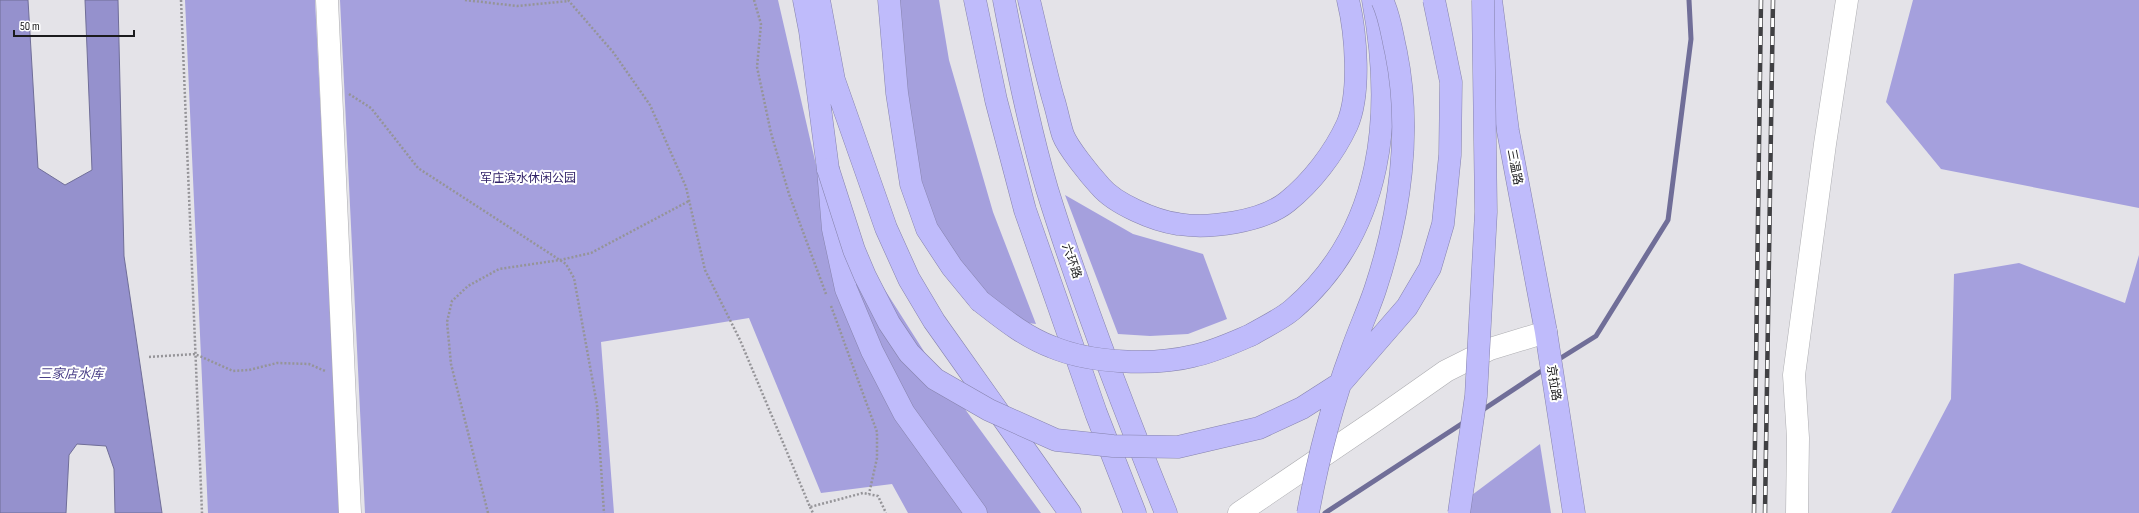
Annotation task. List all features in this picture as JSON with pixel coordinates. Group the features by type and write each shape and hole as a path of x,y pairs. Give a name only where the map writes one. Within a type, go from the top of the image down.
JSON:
{"highway":[{"path":"804,0 810,31 828,169 833,229 846,289 869,344 904,413 976,513"},
{"path":"819,0 834,80 860,157 909,279 934,321 1070,513"},
{"path":"889,0 897,93 911,184 927,230 952,267 980,301 1014,327 1052,347 1093,359 1145,361 1193,356 1251,335 1291,310 1323,279 1348,245 1365,206 1377,160 1382,117 1383,77 1380,38 1373,0"},
{"path":"975,0 996,100 1025,210 1096,413 1135,513"},
{"name":"六环路","path":"1004,0 1023,96 1047,189 1126,416 1166,513"},
{"path":"1029,0 1064,136 1082,163 1101,188 1144,214 1167,223 1195,226 1262,215 1287,202 1311,178 1328,157 1347,124 1356,81 1355,43 1348,0"},
{"path":"1308,513 1315,476 1333,413 1351,354 1375,291 1389,244 1400,185 1403,118 1400,70 1387,11 1382,0"},
{"path":"828,169 854,250 865,276 889,323 909,353 935,379 989,410 1056,440 1113,446 1178,447 1259,428 1302,408 1341,383 1407,307 1430,268 1443,224 1450,155 1451,82 1434,0"},
{"path":"1459,513 1476,396 1486,212 1483,0"},
{"name":"三温路","path":"1491,0 1508,131 1546,332"},
{"name":"京拉路","path":"1546,332 1574,513"}],"street":[{"path":"327,0 350,513"},
{"path":"1797,513 1798,438 1794,375 1825,144 1847,0"},
{"path":"1239,513 1446,371 1490,348 1546,332"}],"path":[{"path":"180,0 202,513"},
{"path":"465,0 518,6 568,1 613,52 650,105 686,188 705,270 740,340 813,513"},
{"path":"754,0 761,24 757,67 771,133 789,194 828,297"},
{"path":"330,82 371,108 418,168 566,264 574,278 594,390 604,513"},
{"path":"488,513 451,364 447,322 452,301 468,286 499,269 560,260 591,253 689,201"},
{"path":"830,304 877,432 877,458 869,494"},
{"path":"149,357 195,354 233,371 250,370 278,363 309,364 344,378"},
{"path":"810,508 863,493 878,496 886,513"}],"green space":[{"path":"185,0 315,0 341,513 208,513"},
{"name":"军庄滨水休闲公园","path":"340,0 778,0 822,191 932,364 1041,513 908,513 892,484 821,493 749,318 601,342 614,513 365,513"},
{"path":"884,0 939,0 949,60 993,212 1036,324 1021,322 968,292 917,223"},
{"path":"1913,0 2139,0 2139,208 1941,169 1886,102"},
{"path":"1065,195 1133,234 1203,254 1227,319 1188,334 1150,336 1118,334"},
{"path":"2139,255 2139,513 1891,513 1951,399 1954,274 2019,263 2125,303"},
{"path":"1540,444 1551,513 1448,513"}],"water":[{"name":"三家店水库","path":"0,0 28,0 38,168 65,185 92,170 85,0 118,0 124,256 162,513 115,513 114,469 106,446 77,444 69,455 66,513 0,513"}],"waterway":[{"path":"1556,361 1596,336 1668,220 1691,39 1689,0"},
{"path":"1481,411 1546,368"},
{"path":"1325,513 1466,421"}],"railway":[{"path":"1754,513 1761,0"},
{"path":"1765,513 1773,0"}]}
